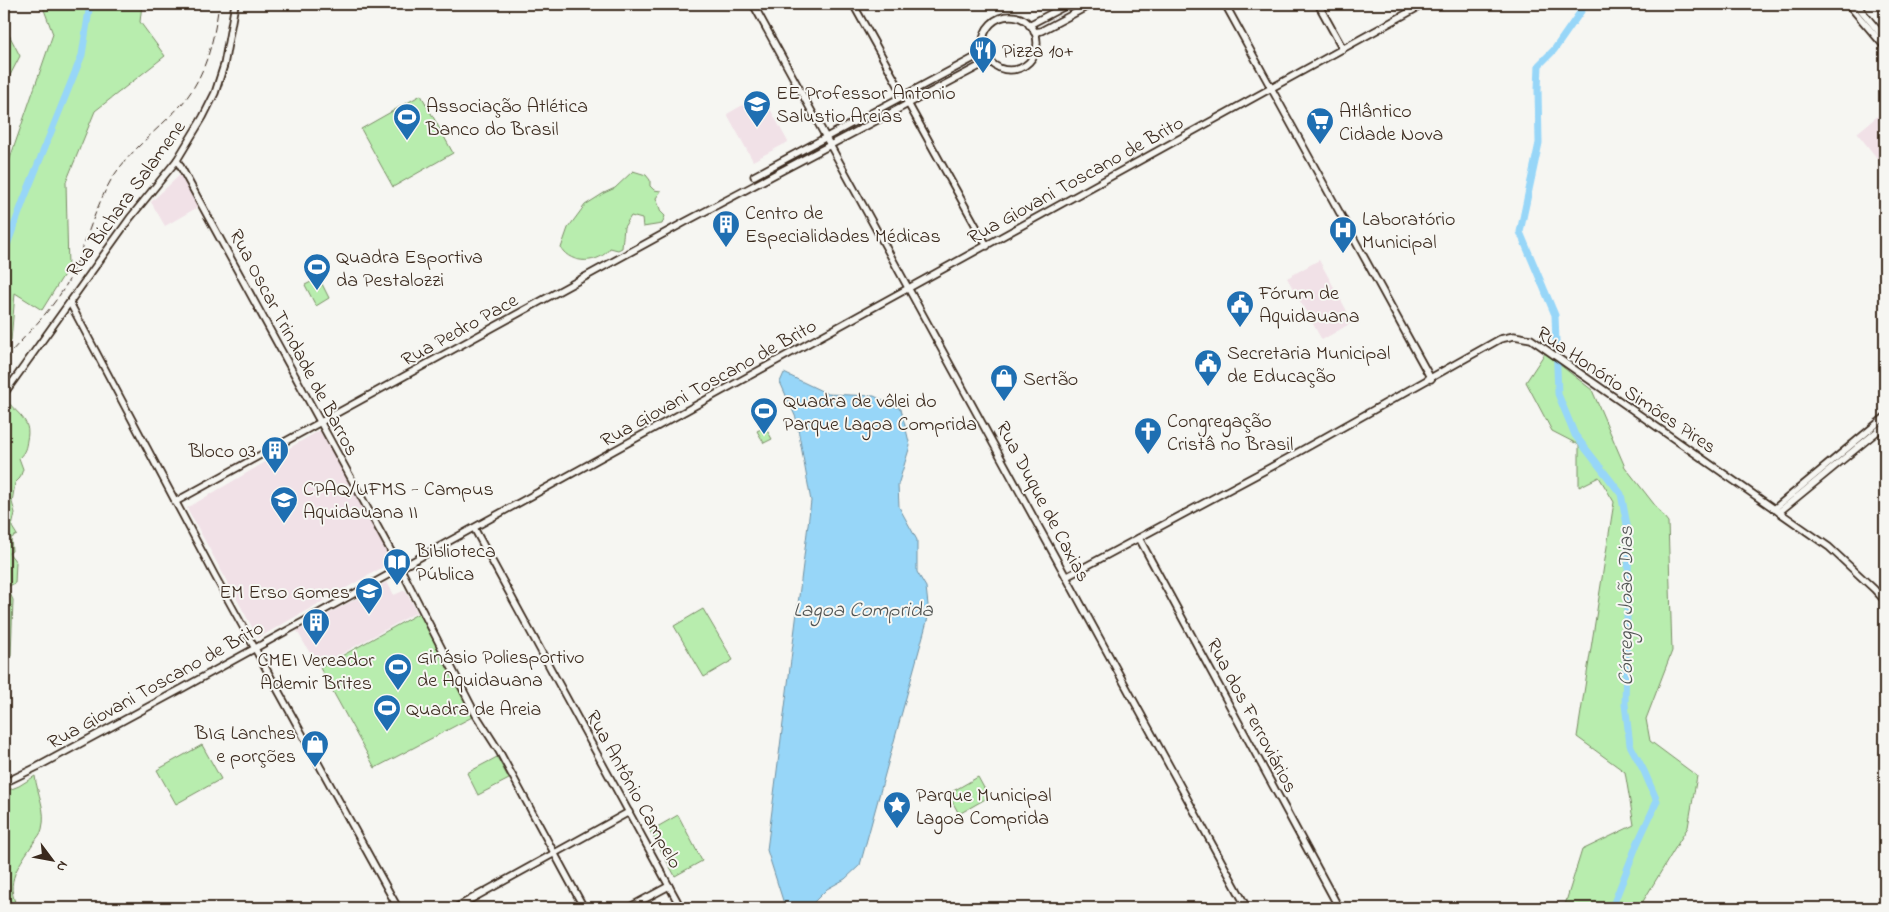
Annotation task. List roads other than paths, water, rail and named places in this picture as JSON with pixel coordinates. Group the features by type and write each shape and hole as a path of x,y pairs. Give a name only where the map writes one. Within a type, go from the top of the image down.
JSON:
{"main road":[{"name":"Rua Bichara Salamene","path":"4,393 130,218 178,160 215,93 224,65 235,4"},
{"name":"Rua Duque de Caxias","path":"754,4 1247,908"},
{"path":"853,4 987,246"},
{"path":"1030,25 1069,4"},
{"path":"1034,32 1041,31 1092,4"},
{"path":"1225,4 1430,379"},
{"path":"1318,4 1343,49"},
{"name":"Rua Giovani Toscano de Brito","path":"4,783 113,727 1424,4"},
{"path":"1848,4 1885,47"},
{"path":"1856,4 1885,39"},
{"path":"1011,17 1024,20 1034,32 1037,43 1035,52 1025,66 1017,69 1003,69 989,60 985,52 985,35 997,20 1011,17"},
{"path":"754,176 985,52"},
{"name":"Rua Pedro Pace","path":"175,502 758,183 989,60"},
{"name":"Rua Oscar Trindade de Barros","path":"178,160 400,569 476,715 499,752 584,908"},
{"path":"70,303 175,502 398,908"},
{"name":"Rua Honório Simões Pires","path":"1066,577 1500,339 1514,336 1531,339 1829,547 1885,601"},
{"path":"1776,510 1885,417"},
{"path":"1776,510 1885,425"},
{"name":"Rua Antônio Campelo","path":"474,528 681,908"},
{"name":"Rua dos Ferroviários","path":"1139,538 1339,908"},
{"path":"455,908 628,812"},
{"path":"628,908 669,886"}],"water":[{"name":"Lagoa Comprida","path":"784,373 828,394 874,396 901,409 910,446 898,485 899,507 917,540 917,572 926,587 929,614 860,865 845,879 827,889 809,907 785,907 767,850 811,501 796,418 780,382"}],"waterway":[{"path":"4,253 82,55 90,4"},
{"name":"Córrego João Dias","path":"1586,4 1554,50 1539,65 1539,143 1520,232 1555,315 1558,394 1575,435 1621,494 1629,535 1625,704 1630,745 1657,801 1637,844 1612,908"},
{"path":"4,854 5,898 8,908"}],"railway":[{"path":"4,360 58,298 72,274 100,203 118,169 190,94 208,57 219,4"}],"place":[{"name":"Pizza 10+","path":"983,74"},
{"name":"EE Professor Antonio Salustio Areias","path":"757,128"},
{"name":"Associação Atlética Banco do Brasil","path":"407,141"},
{"name":"Atlântico Cidade Nova","path":"1320,145"},
{"name":"Centro de Especialidades Médicas","path":"726,248"},
{"name":"Laboratório Municipal","path":"1343,254"},
{"name":"Quadra Esportiva da Pestalozzi","path":"317,291"},
{"name":"Fórum de Aquidauana","path":"1240,328"},
{"name":"Secretaria Municipal de Educação","path":"1208,387"},
{"name":"Sertão","path":"1004,402"},
{"name":"Quadra de vôlei do Parque Lagoa Comprida","path":"764,435"},
{"name":"Congregação Cristâ no Brasil","path":"1148,455"},
{"name":"Bloco 03","path":"275,474"},
{"name":"CPAQ/UFMS - Campus Aquidauana II","path":"284,524"},
{"name":"Biblioteca Pública","path":"397,586"},
{"name":"EM Erso Gomes","path":"369,615"},
{"name":"CMEI Vereador Ademir Brites","path":"316,646"},
{"name":"Ginásio Poliesportivo de Aquidauana","path":"398,691"},
{"name":"Quadra de Areia","path":"387,732"},
{"name":"BIG Lanches e porções","path":"315,768"},
{"name":"Parque Municipal Lagoa Comprida","path":"897,829"}]}
